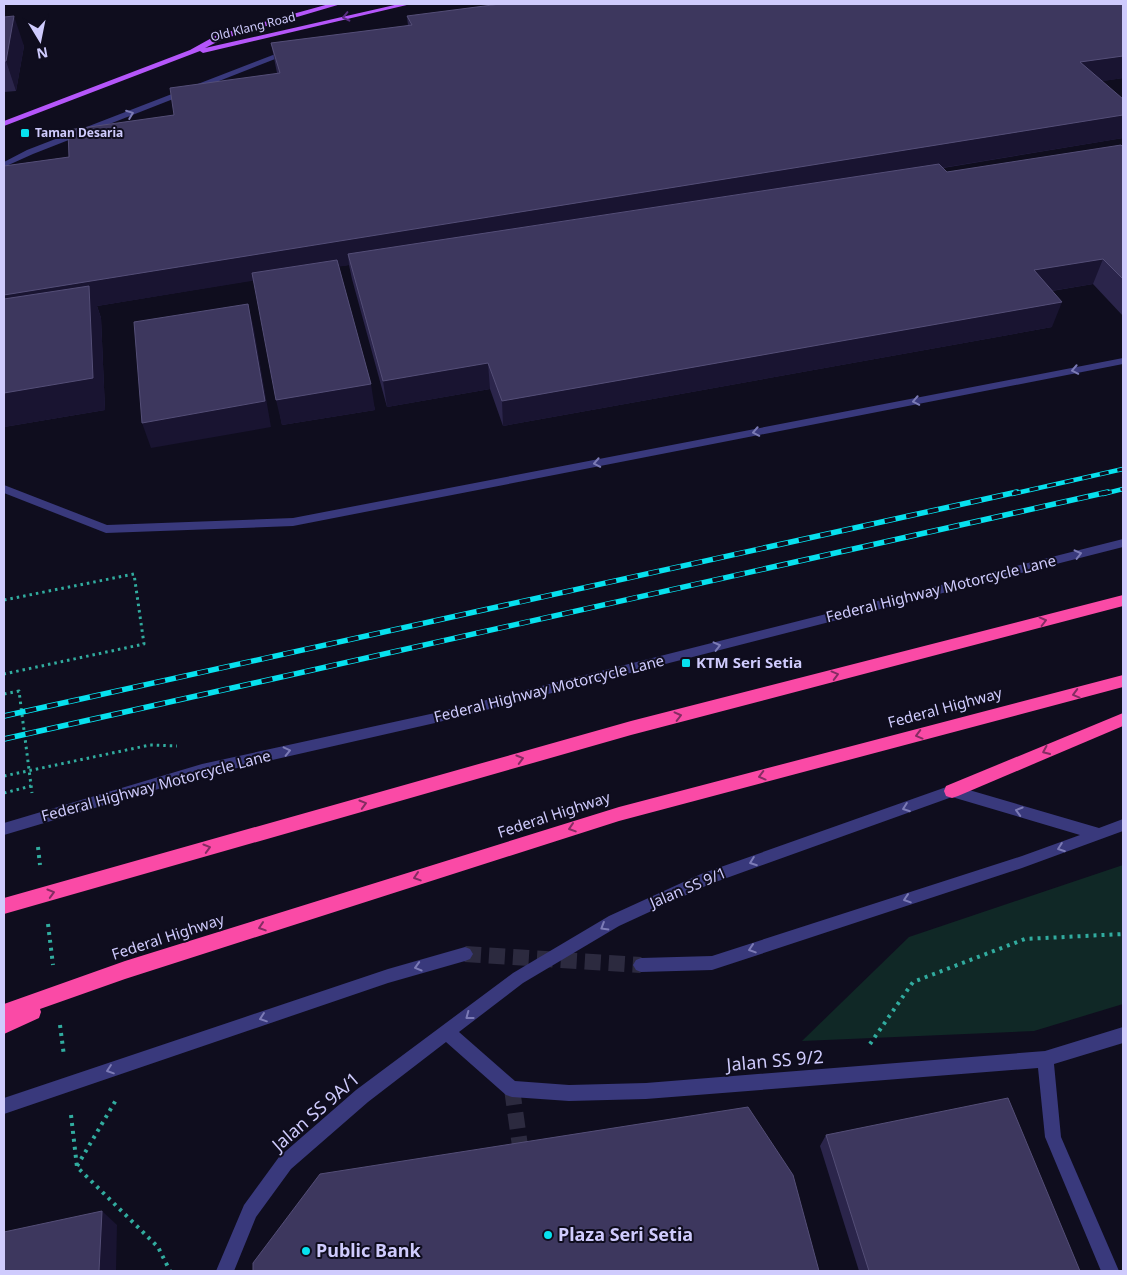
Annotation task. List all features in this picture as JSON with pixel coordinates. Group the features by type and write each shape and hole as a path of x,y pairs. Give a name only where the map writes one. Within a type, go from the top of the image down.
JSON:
{"highway":[{"path":"4,906 631,728 1123,600"},
{"name":"Federal Highway","path":"4,1012 125,970 619,814 1123,681"},
{"path":"952,791 1123,719"},
{"path":"4,1025 125,970"}],"main road":[{"path":"292,15 312,4"},
{"name":"Old Klang Road","path":"4,124 193,52 220,37 292,15 337,4"},
{"name":"Old Klang Road","path":"193,52 228,46 393,5 407,4"}],"street":[{"path":"4,165 30,152 283,54 302,50"},
{"path":"4,489 106,528 293,522 1123,361"},
{"name":"Federal Highway Motorcycle Lane","path":"4,828 202,770 435,718 1123,543"},
{"path":"952,791 1099,834"},
{"name":"Jalan SS 9/1","path":"447,1032 518,978 614,921 706,879 952,791"},
{"path":"641,965 712,963 1022,862 1123,825"},
{"path":"4,1106 388,976 465,954"},
{"name":"Jalan SS 9/2","path":"447,1032 512,1089 569,1093 646,1091 1045,1059 1123,1035"},
{"name":"Jalan SS 9A/1","path":"225,1271 250,1212 285,1163 362,1096 447,1032"},
{"path":"1045,1059 1054,1136 1110,1271"}],"path":[{"path":"4,600 134,574 144,644 4,674"},
{"path":"4,776 150,745"},
{"path":"4,792 31,786"},
{"path":"848,1075 914,982 1025,939 1123,934"},
{"path":"140,1060 77,1167 158,1247 170,1271"}],"green space":[{"path":"1123,865 1123,1004 1034,1031 802,1041 909,937"}],"building":[{"path":"500,4 1123,4 1123,56 1080,62 1123,99 1123,115 4,295 4,166 69,157 68,130 174,115 170,88 280,73 271,43 412,25 407,16"},
{"path":"14,16 6,61 4,61 4,17"},
{"path":"1121,145 1123,147 1123,279 1103,259 1034,270 1062,302 502,401 488,363 383,381 348,254 939,164 947,172"},
{"path":"337,260 371,384 276,400 252,273"},
{"path":"89,286 93,378 4,393 4,299"},
{"path":"248,304 265,401 142,423 134,322"},
{"path":"1008,1098 1080,1271 869,1271 826,1135"},
{"name":"Plaza Seri Setia","path":"748,1107 793,1175 819,1271 253,1271 253,1263 320,1174"},
{"path":"102,1211 99,1271 4,1271 4,1232"}],"tunnel":[{"path":"465,954 641,965"},
{"path":"512,1089 522,1160"}],"railway":[{"path":"1012,494 1123,469"},
{"path":"1103,494 1123,489"},
{"path":"4,716 1017,492"},
{"path":"4,739 1108,492"}],"place":[{"name":"Taman Desaria","path":"25,133"},
{"name":"KTM Seri Setia","path":"686,663"},
{"name":"Plaza Seri Setia","path":"548,1235"},
{"name":"Public Bank","path":"306,1251"}]}
